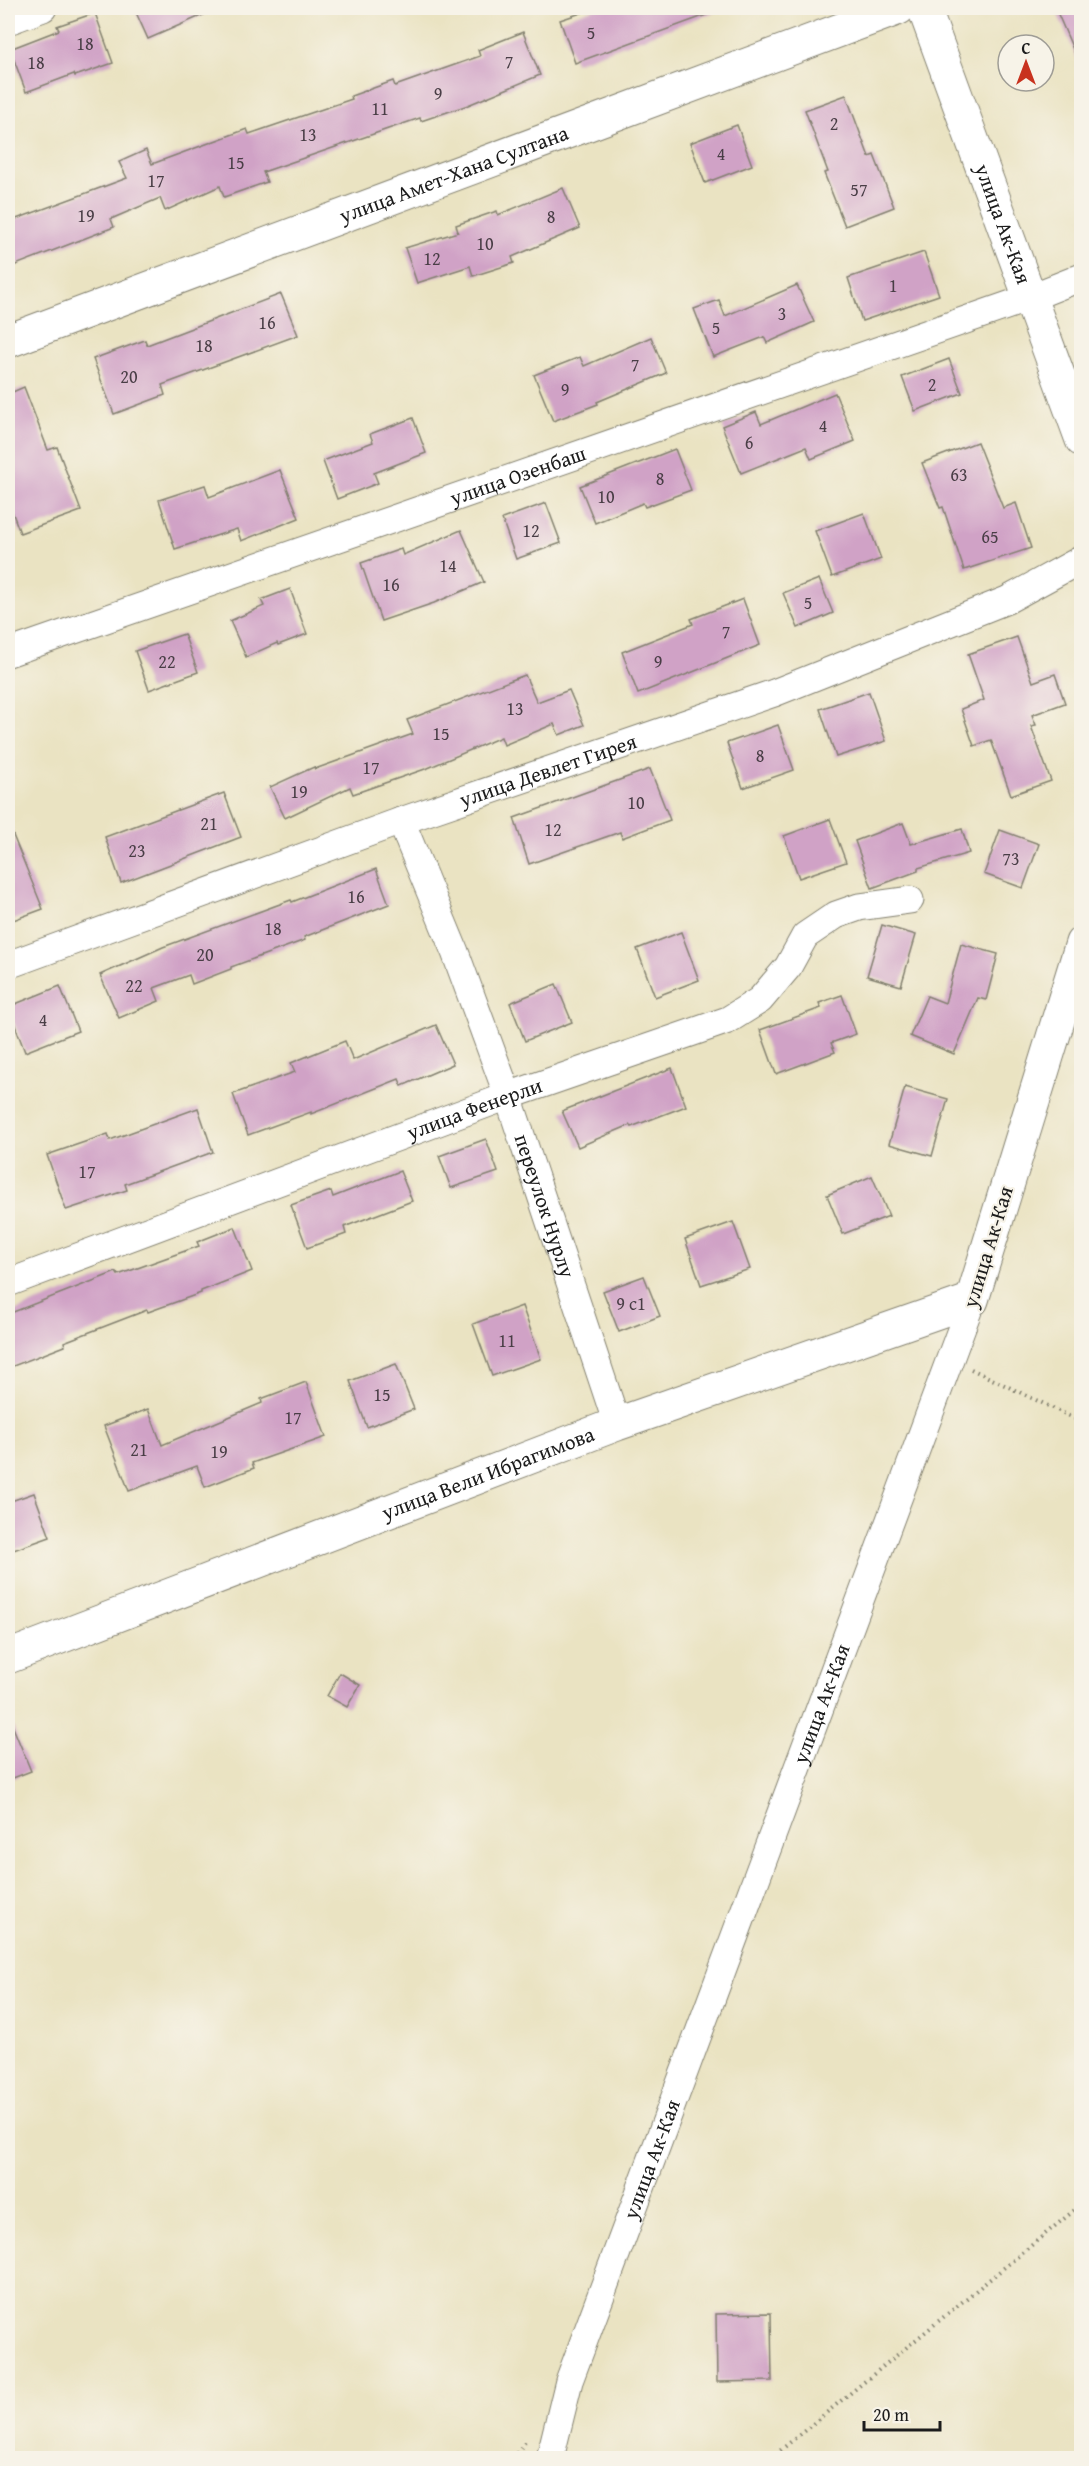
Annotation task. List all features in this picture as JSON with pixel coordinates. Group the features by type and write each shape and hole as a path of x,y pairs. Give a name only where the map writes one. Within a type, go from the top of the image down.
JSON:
{"street":[{"path":"8,21 43,8"},
{"name":"улица Амет-Хана Султана","path":"8,341 899,8"},
{"name":"улица Ак-Кая","path":"924,8 1082,440"},
{"name":"улица Озенбаш","path":"8,653 1029,298 1082,277"},
{"name":"улица Девлет Гирея","path":"8,965 401,821 774,693 1007,600 1082,559"},
{"name":"переулок Нурлу","path":"401,821 455,952 508,1096 617,1424"},
{"name":"улица Фенерли","path":"8,1282 508,1096 728,1020 760,1000 788,967 806,936 836,915 859,907 910,900"},
{"name":"улица Ак-Кая","path":"550,2458 569,2381 972,1300 1082,943"},
{"name":"улица Вели Ибрагимова","path":"8,1657 617,1424 972,1300"}],"path":[{"path":"950,1359 1082,1422"},
{"path":"771,2458 1082,2204"}],"building":[{"path":"134,8 219,8 148,39"},
{"path":"596,8 720,8 720,10 575,63 560,20"},
{"path":"1068,8 1082,8 1082,70 1057,12"},
{"path":"95,13 113,63 75,76 74,74 26,92 10,49 59,30 57,26"},
{"path":"523,32 540,75 468,105 421,121 420,118 263,172 267,182 224,197 220,186 165,211 160,198 111,219 114,227 8,268 8,222 127,178 119,162 146,150 152,164 247,129 249,134 352,99 351,96 393,81 395,86 480,56 478,50"},
{"path":"846,95 869,157 874,155 894,207 845,226 824,173 828,172 805,110"},
{"path":"737,125 752,165 705,183 690,143"},
{"path":"563,188 580,228 512,257 514,263 473,276 470,266 417,283 405,248 458,232 456,225 497,211 498,215"},
{"path":"924,252 939,295 862,321 848,278"},
{"path":"797,285 814,322 767,343 764,337 713,357 694,309 719,300 725,316"},
{"path":"281,294 298,335 162,385 165,395 114,414 93,359 145,340 147,345"},
{"path":"651,337 666,373 597,402 598,404 553,421 534,375 580,357 584,366"},
{"path":"949,359 962,393 915,411 902,377"},
{"path":"24,387 48,450 57,447 81,511 20,533 8,500 8,394"},
{"path":"835,393 855,441 811,459 806,447 741,473 722,426 756,412 761,424"},
{"path":"413,418 426,453 374,473 378,483 337,499 323,461 373,442 370,434"},
{"path":"977,442 1003,508 1016,503 1031,548 964,570 943,507 940,508 922,463"},
{"path":"675,449 691,490 645,507 643,503 595,523 580,486"},
{"path":"280,470 299,518 241,541 237,529 175,549 159,500 205,485 209,497"},
{"path":"546,503 561,543 516,559 502,519"},
{"path":"864,513 881,559 832,577 815,531"},
{"path":"461,530 484,582 434,603 381,621 361,563 401,549 403,555"},
{"path":"819,579 833,613 798,628 783,593"},
{"path":"290,589 307,634 278,645 277,643 246,657 230,621 264,606 261,600"},
{"path":"743,599 760,645 638,694 622,652 693,624 691,619"},
{"path":"184,634 198,672 149,690 135,651"},
{"path":"1017,637 1033,682 1055,674 1065,703 1032,715 1036,725 1031,726 1051,781 1011,795 991,740 974,746 961,709 984,700 968,654"},
{"path":"525,675 537,702 569,690 584,725 559,735 554,724 504,745 501,737 428,768 353,794 350,787 285,818 270,787 314,767 315,769 413,734 407,720"},
{"path":"869,692 886,741 836,757 820,709"},
{"path":"778,725 794,770 743,788 727,743"},
{"path":"650,769 670,820 622,838 620,832 529,864 514,818"},
{"path":"224,793 241,837 121,883 105,837"},
{"path":"830,819 846,862 799,878 784,836"},
{"path":"8,823 43,909 8,922"},
{"path":"903,823 911,844 962,829 969,853 918,868 918,871 872,888 855,841"},
{"path":"1000,830 1039,844 1023,888 984,874"},
{"path":"376,869 389,904 192,984 189,975 154,988 159,1001 119,1018 100,975 163,947 291,900 292,902"},
{"path":"882,925 916,935 901,986 867,976"},
{"path":"681,932 699,980 655,997 637,949"},
{"path":"961,944 998,954 986,1000 978,998 954,1054 910,1036 927,996 945,1003"},
{"path":"556,984 572,1022 525,1041 510,1003"},
{"path":"60,986 78,1031 25,1052 8,1007"},
{"path":"842,995 856,1034 831,1043 835,1052 776,1074 760,1030 821,1008 819,1003"},
{"path":"436,1025 453,1064 402,1086 399,1079 311,1114 311,1112 248,1135 233,1094 295,1072 291,1063 345,1041 353,1060"},
{"path":"672,1068 686,1106 631,1127 630,1125 578,1147 562,1111"},
{"path":"905,1087 948,1099 932,1156 889,1144"},
{"path":"198,1108 213,1152 125,1184 127,1190 66,1210 47,1155 108,1134 110,1140"},
{"path":"486,1139 498,1172 451,1188 439,1156"},
{"path":"400,1171 412,1201 344,1227 346,1234 307,1248 291,1205 331,1191 333,1197"},
{"path":"872,1176 889,1216 843,1234 827,1195"},
{"path":"733,1222 750,1269 701,1285 685,1239"},
{"path":"235,1227 252,1271 201,1291 201,1293 148,1312 147,1310 64,1342 65,1346 8,1368 8,1314 116,1272 118,1275 199,1246 197,1242"},
{"path":"644,1276 660,1316 619,1332 603,1291"},
{"path":"522,1306 541,1359 492,1376 473,1324"},
{"path":"396,1364 414,1409 367,1427 350,1381"},
{"path":"306,1382 326,1437 252,1463 254,1468 205,1487 197,1466 129,1491 104,1426 148,1409 162,1445 262,1403 261,1399"},
{"path":"34,1493 50,1537 8,1552 8,1502"},
{"path":"340,1673 360,1685 347,1707 327,1696"},
{"path":"8,1715 31,1771 8,1780"},
{"path":"771,2313 772,2381 717,2382 716,2314"}]}
